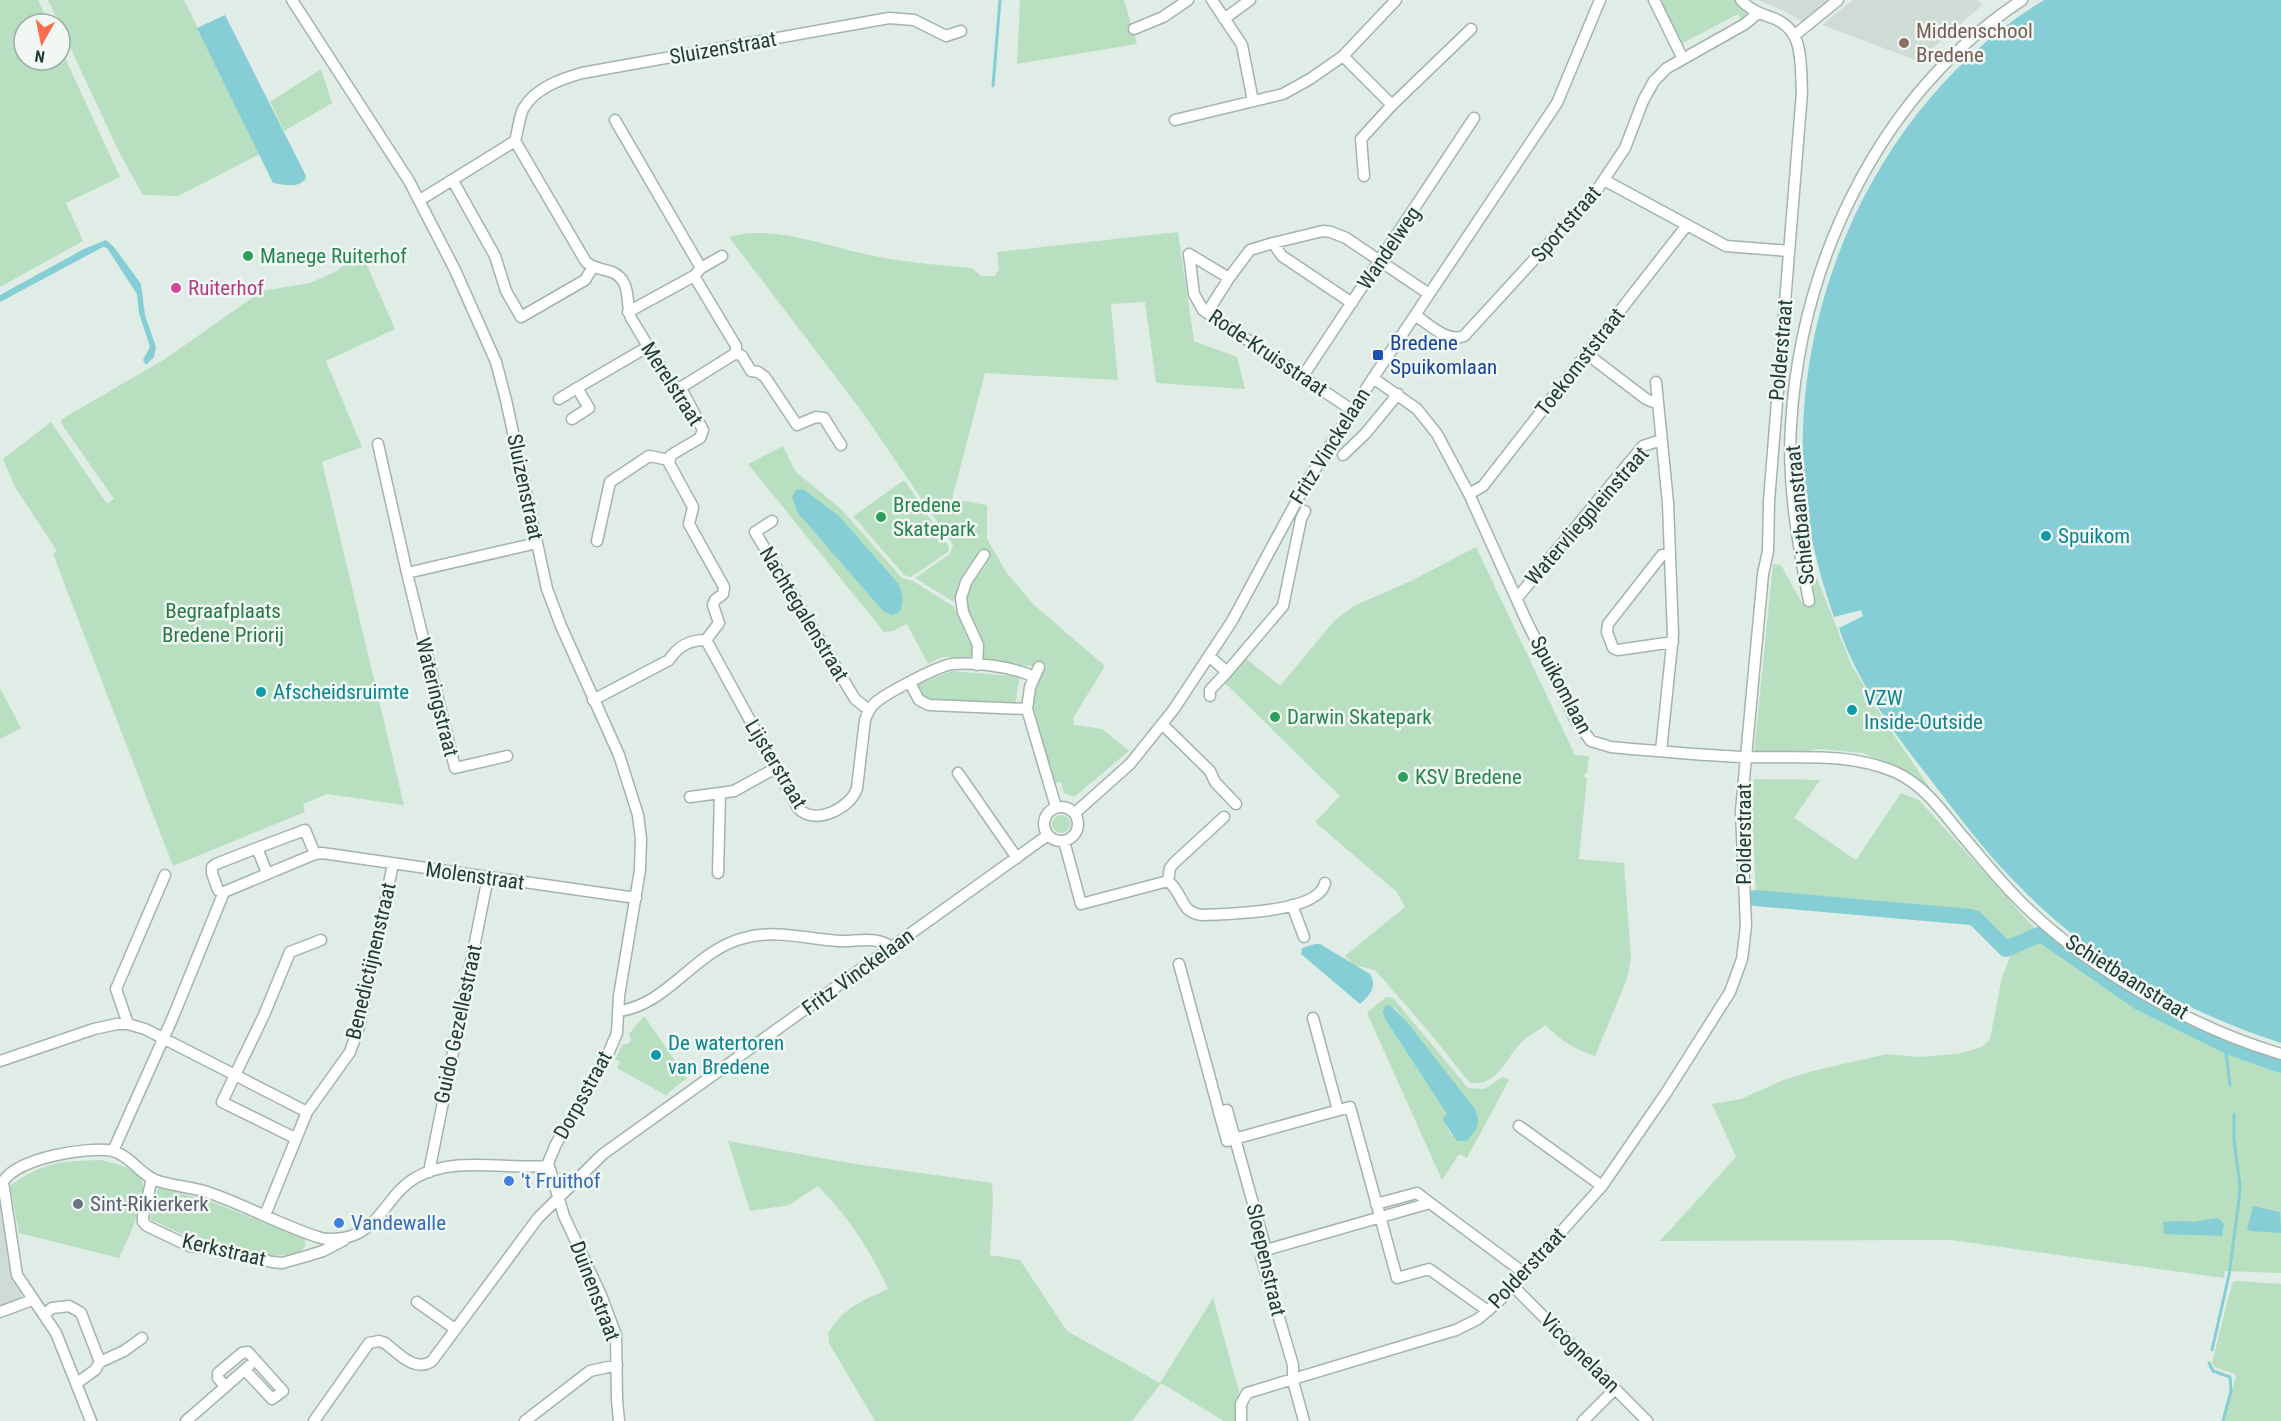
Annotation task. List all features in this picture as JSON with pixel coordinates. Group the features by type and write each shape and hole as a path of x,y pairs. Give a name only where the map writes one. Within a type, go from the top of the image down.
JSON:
{"street":[{"name":"Sluizenstraat","path":"292,0 406,174 455,270 496,362 553,606 619,755 638,815 641,863 619,1011"},
{"path":"1134,29 1163,17 1188,0"},
{"path":"1212,0 1242,45 1253,101"},
{"path":"1224,19 1250,0"},
{"path":"1175,120 1283,94 1343,56 1396,0"},
{"name":"Fritz Vinckelaan","path":"1075,813 1130,764 1162,724 1209,656 1254,582 1289,512 1352,410 1557,103 1600,0"},
{"path":"1654,0 1683,58"},
{"path":"1741,0 1758,13 1780,21 1795,35 1838,0"},
{"name":"Schietbaanstraat","path":"1809,601 1795,508 1791,467 1791,426 1803,333 1818,281 1849,202 1877,151 1899,118 1943,64 1987,25 2022,0"},
{"name":"Sportstraat","path":"1415,315 1449,337 1464,336 1562,230 1604,180 1626,148 1653,81 1667,68 1745,24 1758,13"},
{"name":"Sluizenstraat","path":"515,141 524,109 531,100 553,82 582,74 889,18 914,20 946,36 961,31"},
{"path":"1364,176 1361,139 1392,105 1471,29"},
{"name":"Polderstraat","path":"1241,1421 1241,1404 1247,1394 1456,1330 1488,1311 1602,1186 1666,1094 1730,992 1742,959 1746,926 1741,811 1763,574 1768,551 1769,501 1802,92 1795,35"},
{"path":"1343,56 1392,105"},
{"name":"Wandelweg","path":"1303,376 1474,118"},
{"path":"615,120 698,272 736,346 736,353"},
{"path":"420,200 515,141"},
{"name":"Merelstraat","path":"515,141 582,256 593,267 618,276 629,296 628,312 669,381 680,388 703,428 700,438 674,453 669,460"},
{"path":"1604,180 1726,246 1789,251"},
{"path":"453,181 495,256 506,291 521,317 585,280 593,267"},
{"name":"Toekomststraat","path":"1469,494 1483,486 1687,225"},
{"path":"1208,313 1229,278 1250,250 1314,233 1330,232 1346,238 1429,294"},
{"path":"1273,243 1282,256 1352,303"},
{"name":"Rode-Kruisstraat","path":"1229,278 1189,254 1194,294 1200,307 1352,410"},
{"path":"628,312 722,256"},
{"path":"559,399 649,346"},
{"path":"680,388 736,353"},
{"path":"736,353 742,356 751,371 765,376 797,425 816,417 824,418 841,445"},
{"path":"1587,354 1646,399 1658,404"},
{"name":"Spuikomlaan","path":"1373,378 1417,409 1437,434 1469,494 1576,721 1587,738 1603,746 1661,751 1745,757 1839,758 1864,762 1891,771"},
{"path":"1656,382 1668,503 1673,642 1661,751"},
{"path":"572,419 589,408 577,388"},
{"path":"1343,455 1365,434 1398,394"},
{"name":"Watervliegpleinstraat","path":"1517,598 1643,446 1661,440"},
{"name":"Wateringstraat","path":"378,444 455,768 507,756"},
{"path":"593,700 669,660 675,651 695,639 706,639 719,623 713,605 715,600 723,594 724,587 688,524 693,507 671,468 669,460 649,456 605,485 597,541"},
{"path":"1210,696 1210,690 1283,606 1303,515 1289,512"},
{"name":"Nachtegalenstraat","path":"772,521 755,532 856,700 869,710"},
{"path":"407,573 537,543"},
{"path":"977,665 978,643 963,612 961,600 964,586 984,555"},
{"path":"1670,555 1662,555 1608,624 1607,632 1613,648 1618,650 1673,642"},
{"name":"Lijsterstraat","path":"706,639 798,808 806,815 821,816 847,803 854,796 857,789 864,723 869,710"},
{"path":"1209,656 1227,672"},
{"path":"869,710 880,699 946,665 977,665 1036,672 1028,695 1027,709 1056,807"},
{"path":"910,683 919,700 929,705 1027,709"},
{"path":"1162,724 1210,771 1215,782 1236,804"},
{"path":"690,797 734,791 776,768"},
{"name":"Schietbaanstraat","path":"1891,771 1910,781 1934,800 2017,898 2078,951 2172,1008 2240,1039 2281,1054"},
{"path":"958,773 1017,858"},
{"path":"718,873 720,794"},
{"path":"1056,807 1066,807 1075,813 1078,821 1077,830 1072,837 1064,841 1055,840 1048,835 1044,827 1049,811 1056,807"},
{"path":"1168,881 1170,868 1174,863 1224,817"},
{"path":"113,1151 163,1039 224,892 218,890 212,867 305,830 315,854"},
{"name":"Fritz Vinckelaan","path":"314,1421 369,1343 379,1341 385,1343 410,1362 422,1366 432,1361 538,1218 615,1145 1048,835"},
{"path":"1064,841 1081,904 1168,881"},
{"path":"257,848 267,873"},
{"name":"Molenstraat","path":"224,892 315,854 636,898"},
{"name":"Benedictijnenstraat","path":"265,1215 307,1112 340,1068 353,1044 359,1027 393,864"},
{"path":"128,1024 116,989 165,875"},
{"name":"Guido Gezellestraat","path":"429,1172 488,877"},
{"path":"1168,881 1177,888 1186,909 1192,914 1222,914 1284,908 1317,897 1325,883"},
{"path":"1292,905 1304,937"},
{"path":"619,1011 644,1004 704,957 720,947 743,938 774,933 840,941 877,940 886,942 892,948"},
{"path":"295,1138 222,1102 264,1015 290,952 321,940"},
{"name":"Sloepenstraat","path":"1179,964 1227,1142 1235,1139 1266,1250 1261,1257 1293,1365 1293,1381"},
{"name":"Dorpsstraat","path":"349,1237 367,1229 409,1182 429,1172 447,1167 549,1166 551,1154 613,1042 619,1011"},
{"path":"1313,1018 1338,1110"},
{"path":"0,1060 94,1029 128,1024 145,1029 307,1112"},
{"path":"1235,1139 1350,1107 1397,1278 1429,1269 1488,1311"},
{"path":"1519,1126 1602,1186"},
{"path":"91,1421 64,1350 45,1314 32,1300 17,1275 2,1182 8,1175 36,1160 74,1153 113,1151 152,1178 208,1192 321,1238 349,1237"},
{"name":"Duinenstraat","path":"549,1166 564,1216 614,1327 618,1349 619,1421"},
{"name":"Kerkstraat","path":"152,1178 142,1217 143,1222 189,1246 282,1263 323,1251 349,1237"},
{"path":"1376,1204 1417,1193 1524,1273"},
{"path":"1266,1250 1430,1203"},
{"name":"Vicognelaan","path":"1513,1286 1647,1421"},
{"path":"0,1312 32,1300"},
{"path":"417,1302 455,1329"},
{"path":"45,1314 52,1308 69,1306 81,1313 100,1357 100,1362"},
{"path":"77,1383 95,1370 100,1362 124,1352 142,1338"},
{"path":"225,1386 218,1378 218,1373 242,1353 248,1352 283,1391 272,1399 245,1370"},
{"path":"186,1421 257,1360"},
{"path":"525,1421 590,1371 617,1365"},
{"path":"1293,1381 1304,1421"},
{"path":"1583,1421 1615,1389"}],"shaded area":[{"path":"1758,0 1828,0 1802,21"},
{"name":"Middenschool Bredene","path":"1853,0 1978,0 1982,5 1918,61 1822,25"},
{"path":"0,1198 17,1283 22,1296 20,1301 0,1305"}],"green space":[{"path":"0,0 38,0 44,12 12,12 12,72 72,72 120,177 66,203 83,241 0,287"},
{"path":"48,0 184,0 260,154 178,196 143,195 119,152 72,51 72,12 54,12"},
{"path":"1020,0 1124,0 1137,44 1017,64"},
{"path":"1661,0 1734,0 1746,13 1742,21 1738,14 1681,44"},
{"path":"321,69 332,103 284,131 270,102"},
{"path":"1178,232 1194,341 1237,357 1245,389 1156,383 1145,302 1111,304 1118,380 985,373 952,499 987,505 987,539 1006,572 1033,604 1105,666 1073,718 1074,725 1102,729 1129,751 1074,797 1064,793 1061,782 1055,783 1035,724 1034,696 1038,681 1047,666 1039,661 1032,666 987,663 981,655 980,633 971,614 968,614 966,598 970,583 972,584 986,565 975,557 960,579 954,602 915,578 950,554 953,545 863,413 729,237 765,233 784,235 891,259 972,268 981,276 995,276 999,269 997,252"},
{"name":"Begraafplaats Bredene Priorij","path":"361,252 395,329 326,361 362,447 322,462 404,805 327,794 303,804 305,812 173,866 53,554 57,551 15,487 3,459 51,422 107,504 114,499 61,423 62,419 165,359 262,291 310,283 337,271"},
{"path":"783,446 795,471 841,509 902,578 913,581 954,607 969,642 973,642 971,657 942,657 928,664 907,624 893,631 884,632 748,464"},
{"path":"903,481 949,547 948,552 911,577 904,575 854,517"},
{"path":"1476,547 1575,755 1589,756 1587,773 1584,777 1587,778 1579,859 1624,863 1631,957 1627,979 1595,1056 1568,1044 1546,1025 1522,1042 1494,1077 1480,1083 1470,1083 1375,970 1354,965 1345,956 1405,907 1397,892 1315,822 1340,796 1223,681 1245,658 1280,686 1335,620 1354,606 1411,581"},
{"path":"1773,564 1781,565 1803,605 1805,597 1802,578 1817,578 1851,664 1889,728 1930,788 1902,770 1863,753 1819,749 1796,753 1754,754"},
{"path":"952,671 1012,676 1014,672 1020,674 1015,707 959,700 958,703 926,701 918,690 919,684"},
{"path":"0,688 21,728 0,739"},
{"path":"1754,779 1820,780 1794,818 1856,860 1901,793 1919,800 2038,932 2007,948 1979,919 1973,916 1756,897 1752,812"},
{"path":"1057,815 1065,815 1070,820 1068,831 1057,833 1052,828 1052,820"},
{"path":"2043,940 2137,1004 2224,1050 2281,1073 2281,1273 2225,1271 2224,1278 1951,1240 1660,1241 1736,1157 1712,1104 1741,1099 1786,1079 1813,1071 1887,1054 1919,1057 1958,1054 1982,1047 1990,1039 2002,977 2011,954"},
{"path":"1386,997 1393,998 1468,1088 1484,1089 1503,1077 1509,1080 1467,1158 1459,1154 1442,1180 1367,1013","holes":["1394,1007 1459,1089 1452,1136 1442,1119 1448,1115 1385,1019"]},
{"path":"644,1016 687,1078 667,1096 617,1068 620,1062 615,1059 623,1044 628,1044 631,1040 629,1034"},
{"path":"728,1141 849,1163 992,1183 990,1255 1020,1260 1067,1331 1160,1383 1213,1298 1240,1395 1236,1400 1235,1421 1224,1421 1161,1383 1132,1421 875,1421 829,1343 828,1333 848,1310 888,1289 881,1275 866,1247 848,1221 818,1186 789,1205 750,1211"},
{"path":"101,1160 132,1170 140,1177 143,1184 137,1217 119,1258 19,1233 10,1186 32,1172 53,1164"},
{"path":"158,1188 207,1200 304,1238 306,1245 300,1253 274,1256 192,1239 150,1219"},
{"path":"2236,1281 2281,1284 2281,1421 2224,1421 2236,1376 2215,1367 2212,1363 2232,1283"}],"water":[{"name":"Spuikom","path":"2044,0 2281,0 2281,1043 2246,1031 2177,1000 2111,962 2051,916 2011,878 1952,808 1866,688 1839,628 1863,616 1861,610 1834,617 1816,556 1805,493 1803,421 1812,350 1829,280 1856,213 1892,150 1935,92 1986,42"},
{"path":"225,15 306,176 305,180 298,184 273,183 197,28"},
{"path":"106,240 114,247 141,284 145,315 156,347 154,357 146,365 143,360 150,347 139,313 137,294 107,248 103,247 0,302 0,295 84,249"},
{"path":"803,489 839,516 897,582 902,597 900,612 891,615 883,611 798,513 792,497 796,490"},
{"path":"1320,944 1370,974 1373,987 1360,1004 1301,954 1302,948"},
{"path":"1390,1005 1407,1022 1475,1109 1478,1118 1477,1126 1467,1141 1457,1141 1442,1119 1447,1114 1385,1019 1383,1012 1385,1006"},
{"path":"2253,1206 2280,1212 2281,1233 2247,1229"},
{"path":"2218,1218 2224,1224 2222,1236 2164,1234 2163,1222 2193,1222"}],"waterway":[{"path":"993,86 1000,0"},
{"path":"1755,898 1971,917 1976,919 2006,949 2041,934 2139,1002 2230,1047 2281,1065"},
{"path":"2225,1045 2230,1085"},
{"path":"2212,1350 2229,1275 2239,1200 2240,1185 2234,1140 2234,1114"},
{"path":"2209,1363 2213,1371 2230,1377 2231,1391 2223,1421"}],"place":[{"name":"Middenschool Bredene","path":"1904,43"},
{"name":"Manege Ruiterhof","path":"248,256"},
{"name":"Ruiterhof","path":"176,288"},
{"name":"Bredene Spuikomlaan","path":"1378,355"},
{"name":"Bredene Skatepark","path":"881,517"},
{"name":"Spuikom","path":"2046,536"},
{"name":"Afscheidsruimte","path":"261,692"},
{"name":"VZW Inside-Outside","path":"1852,710"},
{"name":"Darwin Skatepark","path":"1275,717"},
{"name":"KSV Bredene","path":"1403,777"},
{"name":"De watertoren van Bredene","path":"656,1055"},
{"name":"'t Fruithof","path":"509,1181"},
{"name":"Sint-Rikierkerk","path":"78,1204"},
{"name":"Vandewalle","path":"339,1223"}]}
